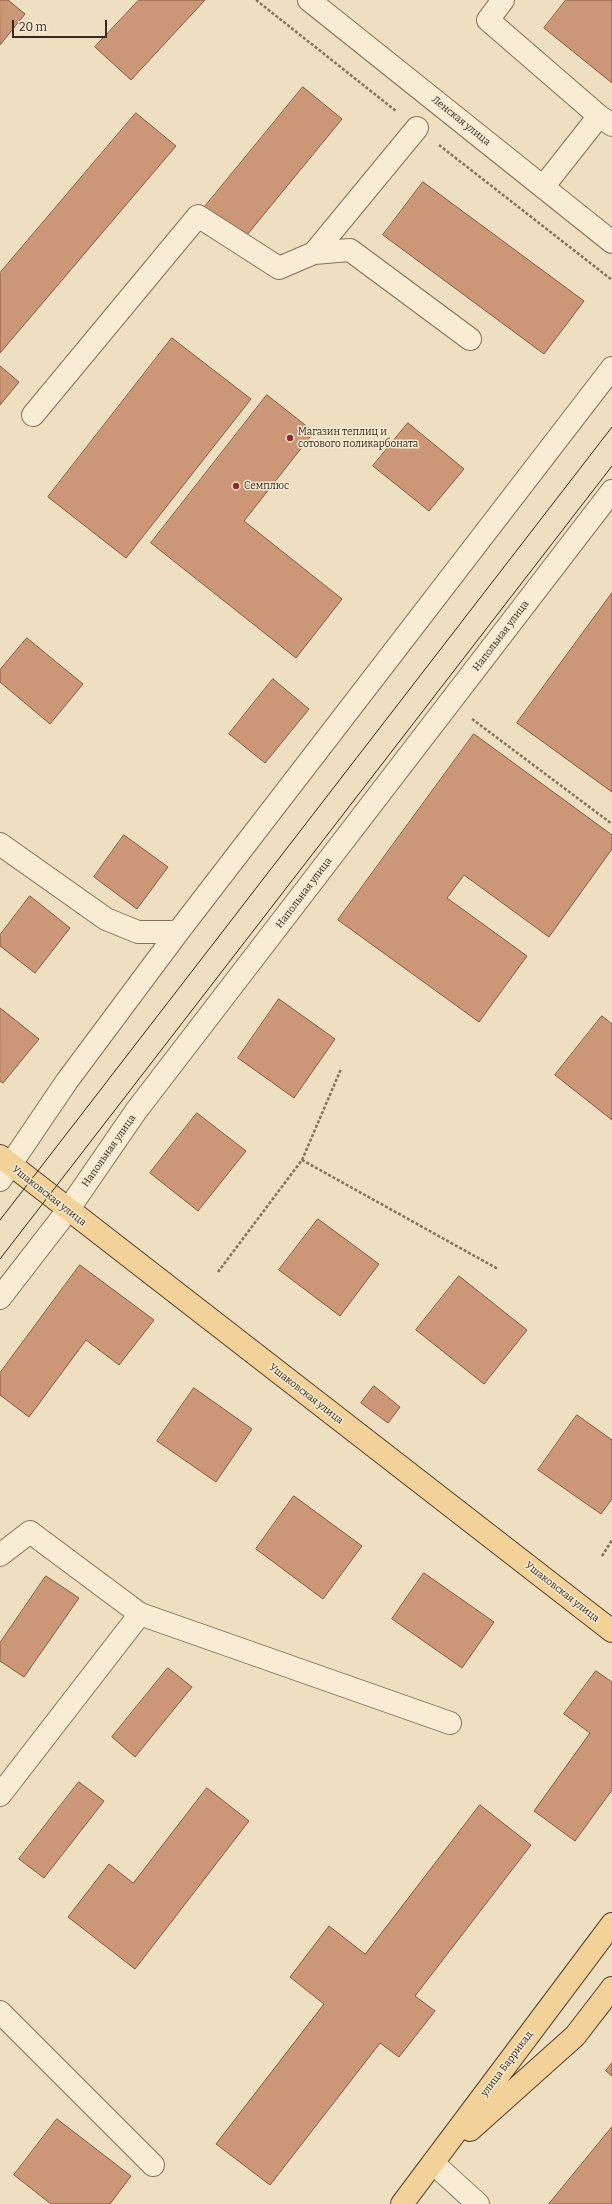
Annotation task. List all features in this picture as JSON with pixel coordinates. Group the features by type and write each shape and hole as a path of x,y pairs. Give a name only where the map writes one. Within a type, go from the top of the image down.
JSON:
{"main road":[{"name":"Ушаковская улица","path":"4,1167 68,1210 612,1631"},
{"name":"улица Баррикад","path":"402,2204 612,1924"},
{"path":"433,2163 575,2036 612,1988"}],"street":[{"name":"Ленская улица","path":"309,0 612,242"},
{"path":"503,0 488,20 606,121 543,187"},
{"path":"314,253 417,128"},
{"path":"33,415 198,216 278,268 314,253 350,250 470,339"},
{"path":"4,1167 178,932 612,368"},
{"name":"Напольная улица","path":"0,1298 68,1210 136,1111 612,491"},
{"path":"0,844 106,919 138,932 178,932"},
{"path":"0,1555 30,1532 140,1614 450,1723"},
{"path":"0,1794 140,1614"},
{"path":"0,2012 153,2165"},
{"path":"433,2163 478,2204"}],"path":[{"path":"256,0 612,280"},
{"path":"465,714 612,824"},
{"path":"218,1272 302,1160 341,1070"},
{"path":"302,1160 498,1269"},
{"path":"602,1556 612,1540"}],"building":[{"path":"0,0 8,0 25,14 0,45"},
{"path":"139,0 205,0 131,80 95,47"},
{"path":"566,0 612,0 612,83 544,28"},
{"path":"303,87 342,119 242,241 203,209"},
{"path":"136,113 176,146 0,353 0,273"},
{"path":"423,182 584,301 544,354 383,235"},
{"path":"172,338 251,399 126,558 48,497"},
{"path":"0,366 19,382 0,405"},
{"path":"267,395 314,432 244,521 342,599 296,658 151,543"},
{"path":"408,423 464,469 429,511 373,466"},
{"path":"612,593 612,792 517,723"},
{"path":"27,638 83,684 50,724 0,682 0,670"},
{"path":"273,679 309,709 265,763 229,734"},
{"path":"474,734 612,835 612,849 549,937 464,875 447,898 527,956 479,1022 338,920"},
{"path":"124,835 168,867 137,909 94,877"},
{"path":"30,896 70,928 35,973 0,946 0,935"},
{"path":"279,999 335,1039 294,1098 238,1058"},
{"path":"0,1008 39,1039 3,1083 0,1081"},
{"path":"602,1016 612,1024 612,1120 555,1075"},
{"path":"197,1113 246,1151 198,1211 150,1173"},
{"path":"318,1219 379,1264 340,1316 279,1270"},
{"path":"80,1265 154,1320 119,1365 86,1340 29,1417 0,1395 0,1373"},
{"path":"459,1276 527,1330 484,1384 416,1330"},
{"path":"374,1386 400,1407 388,1423 361,1403"},
{"path":"194,1388 252,1429 216,1482 157,1441"},
{"path":"577,1415 612,1440 612,1499 601,1514 538,1470"},
{"path":"294,1496 362,1546 323,1599 256,1549"},
{"path":"424,1573 494,1622 462,1668 392,1619"},
{"path":"46,1576 79,1598 24,1677 0,1661 0,1643"},
{"path":"168,1668 192,1687 135,1757 112,1737"},
{"path":"596,1671 612,1682 612,1790 575,1841 534,1811 590,1733 564,1714"},
{"path":"79,1782 104,1801 44,1878 19,1859"},
{"path":"207,1788 249,1821 135,1969 68,1917 109,1864 133,1883"},
{"path":"480,1805 531,1845 415,1996 435,2011 399,2057 380,2043 270,2185 216,2144 324,2004 290,1977 329,1926 365,1954"},
{"path":"612,2063 612,2076 606,2071"},
{"path":"57,2119 131,2176 110,2204 51,2204 14,2175"},
{"path":"612,2127 612,2204 549,2204"}],"tram line":[{"path":"0,1220 612,427"},
{"path":"0,1259 612,466"}],"place":[{"name":"Магазин теплиц и сотового поликарбоната","path":"290,438"},
{"name":"Семплюс","path":"236,486"}]}
